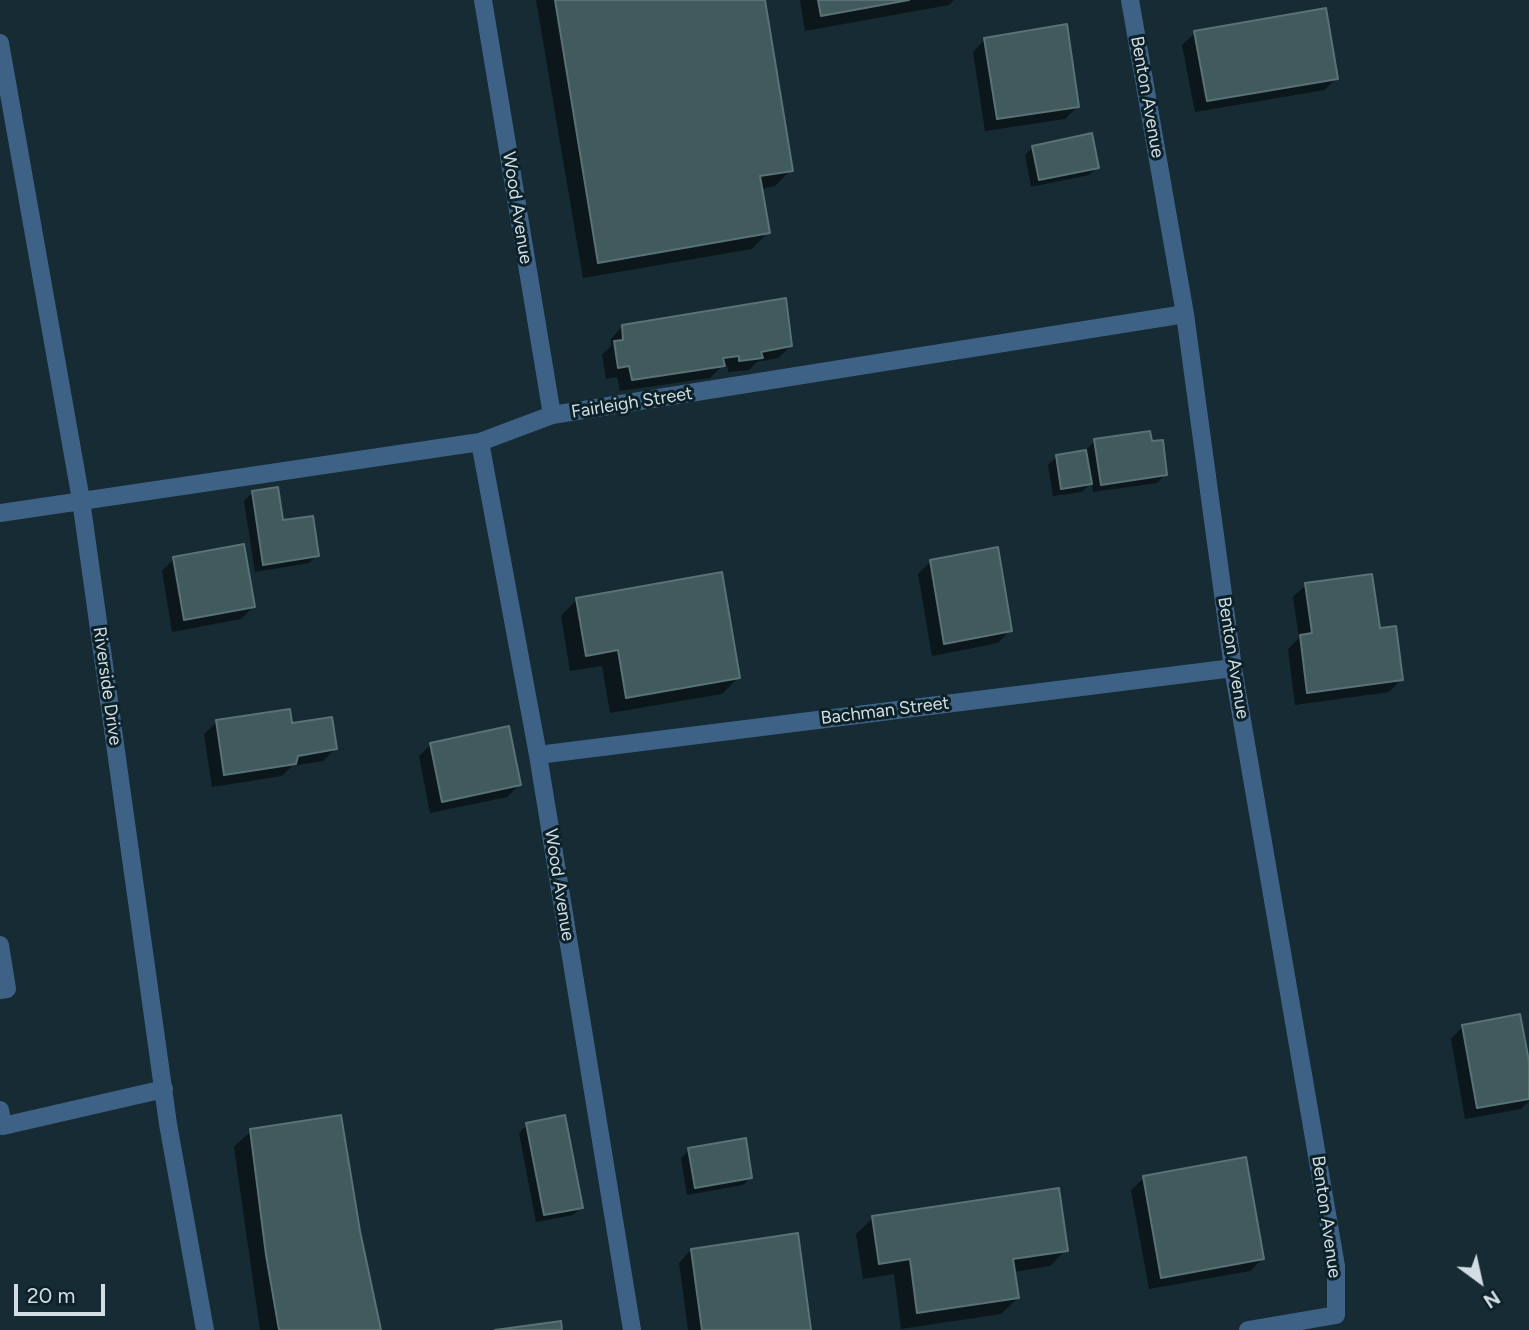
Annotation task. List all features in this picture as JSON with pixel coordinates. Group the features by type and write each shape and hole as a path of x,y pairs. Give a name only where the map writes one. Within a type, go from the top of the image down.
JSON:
{"street":[{"name":"Wood Avenue","path":"482,0 552,415"},
{"name":"Benton Avenue","path":"1130,0 1185,314 1233,668 1336,1266 1336,1315 1248,1330"},
{"name":"Riverside Drive","path":"0,43 81,500 164,1089 205,1330"},
{"name":"Fairleigh Street","path":"0,513 480,442 552,415 1185,314"},
{"name":"Wood Avenue","path":"480,442 538,755 632,1330"},
{"name":"Bachman Street","path":"538,755 1233,668"},
{"path":"0,945 7,989 0,990"},
{"path":"0,1110 3,1126 164,1089"}],"building":[{"path":"555,0 765,0 793,171 760,176 770,233 598,263"},
{"path":"818,0 909,0 821,16"},
{"path":"1326,8 1338,79 1207,101 1194,31"},
{"path":"1067,24 1079,107 997,119 984,38"},
{"path":"1092,133 1099,168 1039,180 1032,146"},
{"path":"786,298 792,346 761,352 763,358 739,361 739,356 723,358 725,366 632,380 629,366 618,368 614,341 623,340 622,325"},
{"path":"1150,431 1152,441 1163,440 1167,475 1101,485 1094,439"},
{"path":"1086,450 1092,484 1061,489 1056,455"},
{"path":"278,487 283,520 313,516 319,556 263,565 252,491"},
{"path":"244,544 255,607 184,620 173,557"},
{"path":"998,547 1012,631 944,644 930,560"},
{"path":"722,572 740,678 626,698 618,650 586,656 576,598"},
{"path":"1372,574 1380,628 1396,626 1403,680 1307,693 1300,635 1312,633 1305,583"},
{"path":"290,709 292,723 332,717 337,749 298,756 296,764 224,775 216,720"},
{"path":"509,726 521,785 442,802 430,743"},
{"path":"1520,1014 1529,1061 1529,1099 1477,1108 1462,1025"},
{"path":"341,1115 360,1231 381,1330 279,1330 266,1255 250,1129"},
{"path":"565,1115 583,1208 544,1215 526,1123"},
{"path":"746,1138 752,1178 695,1188 688,1148"},
{"path":"1246,1157 1264,1259 1161,1278 1143,1176"},
{"path":"1059,1188 1068,1251 1013,1259 1019,1298 917,1313 910,1259 879,1264 872,1216"},
{"path":"798,1233 811,1330 702,1330 691,1249"},
{"path":"561,1321 562,1330 495,1330"}]}
